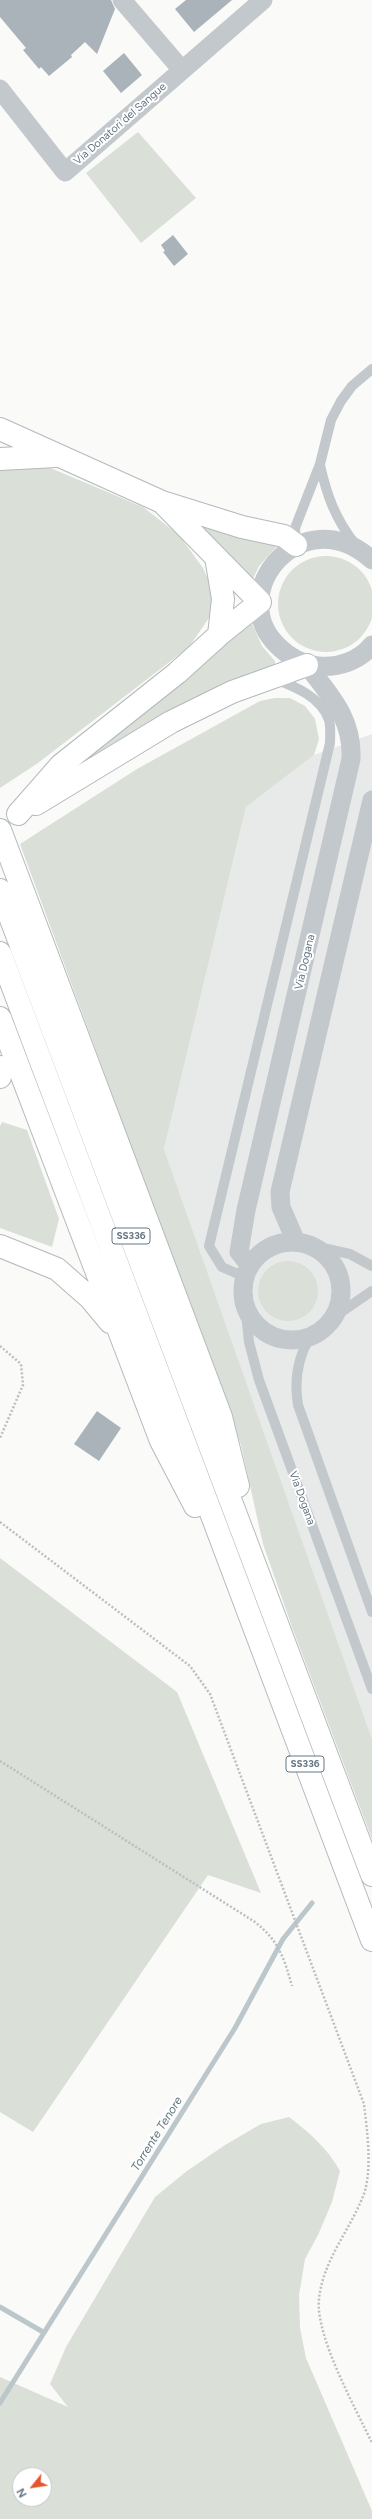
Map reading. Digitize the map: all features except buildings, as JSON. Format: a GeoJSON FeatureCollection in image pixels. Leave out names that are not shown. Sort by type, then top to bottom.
{"type":"FeatureCollection","features":[{"type":"Feature","properties":{"kind":"highway"},"geometry":{"type":"LineString","coordinates":[[0,429],[162,502],[242,527],[284,536],[296,545]]}},
{"type":"Feature","properties":{"kind":"highway"},"geometry":{"type":"LineString","coordinates":[[0,459],[59,456]]}},
{"type":"Feature","properties":{"kind":"highway"},"geometry":{"type":"LineString","coordinates":[[18,814],[61,765],[177,673],[218,635],[260,602],[162,502]]}},
{"type":"Feature","properties":{"kind":"highway"},"geometry":{"type":"LineString","coordinates":[[216,557],[223,600],[218,635]]}},
{"type":"Feature","properties":{"kind":"highway"},"geometry":{"type":"LineString","coordinates":[[262,1582],[221,1417],[0,829],[18,814],[171,722],[232,692],[271,678],[309,667]]}},
{"type":"Feature","properties":{"kind":"highway","name":"SS336"},"geometry":{"type":"LineString","coordinates":[[0,890],[372,1875]]}},
{"type":"Feature","properties":{"kind":"highway","name":"SS336"},"geometry":{"type":"LineString","coordinates":[[0,953],[372,1940]]}},
{"type":"Feature","properties":{"kind":"highway"},"geometry":{"type":"LineString","coordinates":[[0,1018],[161,1441],[239,1588]]}},
{"type":"Feature","properties":{"kind":"highway"},"geometry":{"type":"LineString","coordinates":[[0,1067],[0,1077]]}},
{"type":"Feature","properties":{"kind":"highway"},"geometry":{"type":"LineString","coordinates":[[0,1246],[57,1269],[90,1298],[121,1334]]}},
{"type":"Feature","properties":{"kind":"street"},"geometry":{"type":"LineString","coordinates":[[122,0],[182,70]]}},
{"type":"Feature","properties":{"kind":"street","name":"Via Donatori del Sangue"},"geometry":{"type":"LineString","coordinates":[[0,89],[65,172],[263,0]]}},
{"type":"Feature","properties":{"kind":"street"},"geometry":{"type":"LineString","coordinates":[[365,554],[339,540],[317,539],[296,545],[282,555],[270,568],[263,584],[260,602],[263,622],[273,641],[288,656],[309,667],[328,667],[348,662],[367,651],[372,645]]}},
{"type":"Feature","properties":{"kind":"street","name":"Via Dogana"},"geometry":{"type":"LineString","coordinates":[[302,1243],[320,1250],[337,1269],[341,1280],[341,1298],[334,1317],[322,1330],[310,1337],[285,1340],[269,1334],[252,1320],[245,1304],[243,1285],[248,1271],[239,1252],[246,1210],[351,760],[352,744],[347,725],[332,698],[309,667]]}},
{"type":"Feature","properties":{"kind":"street"},"geometry":{"type":"LineString","coordinates":[[248,1271],[258,1255],[272,1246],[302,1243],[281,1207],[280,1192],[372,800]]}},
{"type":"Feature","properties":{"kind":"lane"},"geometry":{"type":"LineString","coordinates":[[296,545],[295,528],[320,464],[332,420],[341,401],[352,386],[372,368]]}},
{"type":"Feature","properties":{"kind":"lane"},"geometry":{"type":"LineString","coordinates":[[320,464],[326,495],[344,529],[365,554]]}},
{"type":"Feature","properties":{"kind":"lane"},"geometry":{"type":"LineString","coordinates":[[248,1271],[222,1268],[209,1246],[330,743],[329,721],[309,667]]}},
{"type":"Feature","properties":{"kind":"lane"},"geometry":{"type":"LineString","coordinates":[[271,678],[301,689],[318,702],[329,721]]}},
{"type":"Feature","properties":{"kind":"lane"},"geometry":{"type":"LineString","coordinates":[[302,1243],[350,1254],[372,1266]]}},
{"type":"Feature","properties":{"kind":"lane"},"geometry":{"type":"LineString","coordinates":[[334,1317],[372,1291]]}},
{"type":"Feature","properties":{"kind":"lane","name":"Via Dogana"},"geometry":{"type":"LineString","coordinates":[[245,1304],[249,1342],[259,1380],[372,1689]]}},
{"type":"Feature","properties":{"kind":"lane","name":"Via Dogana"},"geometry":{"type":"LineString","coordinates":[[310,1337],[303,1349],[297,1374],[298,1405],[372,1612]]}},
{"type":"Feature","properties":{"kind":"path"},"geometry":{"type":"LineString","coordinates":[[0,1346],[21,1364],[23,1386],[0,1438]]}},
{"type":"Feature","properties":{"kind":"path"},"geometry":{"type":"LineString","coordinates":[[0,1522],[190,1666],[210,1694],[364,2104],[370,2153],[366,2190],[328,2265],[319,2300],[328,2345],[372,2443]]}},
{"type":"Feature","properties":{"kind":"path"},"geometry":{"type":"LineString","coordinates":[[0,1761],[255,1922],[270,1933],[285,1961],[292,1986]]}},
{"type":"Feature","properties":{"kind":"shaded area"},"geometry":{"type":"Polygon","coordinates":[[[138,132],[196,198],[141,243],[86,173],[138,132]]]}},
{"type":"Feature","properties":{"kind":"shaded area"},"geometry":{"type":"Polygon","coordinates":[[[0,466],[48,467],[143,507],[179,535],[203,568],[214,592],[211,615],[189,647],[38,763],[0,788],[0,466]]]}},
{"type":"Feature","properties":{"kind":"shaded area"},"geometry":{"type":"Polygon","coordinates":[[[183,511],[280,543],[259,566],[250,585],[183,511]]]}},
{"type":"Feature","properties":{"kind":"shaded area"},"geometry":{"type":"Polygon","coordinates":[[[317,556],[335,556],[345,559],[353,564],[366,577],[371,585],[374,595],[374,613],[371,623],[360,638],[353,644],[345,649],[335,652],[317,652],[307,649],[299,644],[286,631],[281,623],[278,613],[278,595],[281,585],[286,577],[299,564],[307,559],[317,556]]]}},
{"type":"Feature","properties":{"kind":"shaded area"},"geometry":{"type":"Polygon","coordinates":[[[251,621],[262,646],[275,661],[275,668],[217,689],[163,715],[112,744],[60,778],[251,621]]]}},
{"type":"Feature","properties":{"kind":"shaded area"},"geometry":{"type":"Polygon","coordinates":[[[275,698],[290,698],[305,706],[315,719],[319,739],[314,755],[246,807],[164,1149],[372,1739],[372,1839],[292,1627],[263,1544],[241,1445],[20,844],[137,769],[260,701],[275,698]]]}},
{"type":"Feature","properties":{"kind":"shaded area"},"geometry":{"type":"Polygon","coordinates":[[[372,734],[372,1739],[164,1149],[246,807],[314,755],[372,734]]]}},
{"type":"Feature","properties":{"kind":"shaded area"},"geometry":{"type":"Polygon","coordinates":[[[2,1122],[27,1130],[59,1219],[52,1247],[0,1228],[0,1126],[2,1122]]]}},
{"type":"Feature","properties":{"kind":"shaded area"},"geometry":{"type":"Polygon","coordinates":[[[288,1261],[304,1266],[309,1270],[313,1275],[318,1291],[313,1307],[309,1312],[304,1316],[288,1321],[272,1316],[267,1312],[263,1307],[258,1291],[263,1275],[267,1270],[272,1266],[288,1261]]]}},
{"type":"Feature","properties":{"kind":"shaded area"},"geometry":{"type":"Polygon","coordinates":[[[0,1558],[177,1692],[261,1893],[208,1875],[33,2132],[0,2112],[0,1558]]]}},
{"type":"Feature","properties":{"kind":"shaded area"},"geometry":{"type":"Polygon","coordinates":[[[289,2117],[318,2141],[330,2155],[340,2171],[332,2202],[318,2235],[305,2259],[299,2295],[300,2328],[306,2358],[372,2511],[372,2519],[0,2519],[0,2377],[68,2407],[50,2384],[66,2347],[155,2197],[187,2171],[225,2145],[261,2124],[289,2117]]]}},
{"type":"Feature","properties":{"kind":"waterway","name":"Torrente Tenore"},"geometry":{"type":"LineString","coordinates":[[0,2403],[235,2028],[283,1939],[312,1903]]}},
{"type":"Feature","properties":{"kind":"waterway","name":"Torrente Tenore"},"geometry":{"type":"LineString","coordinates":[[0,2307],[43,2332]]}}]}
